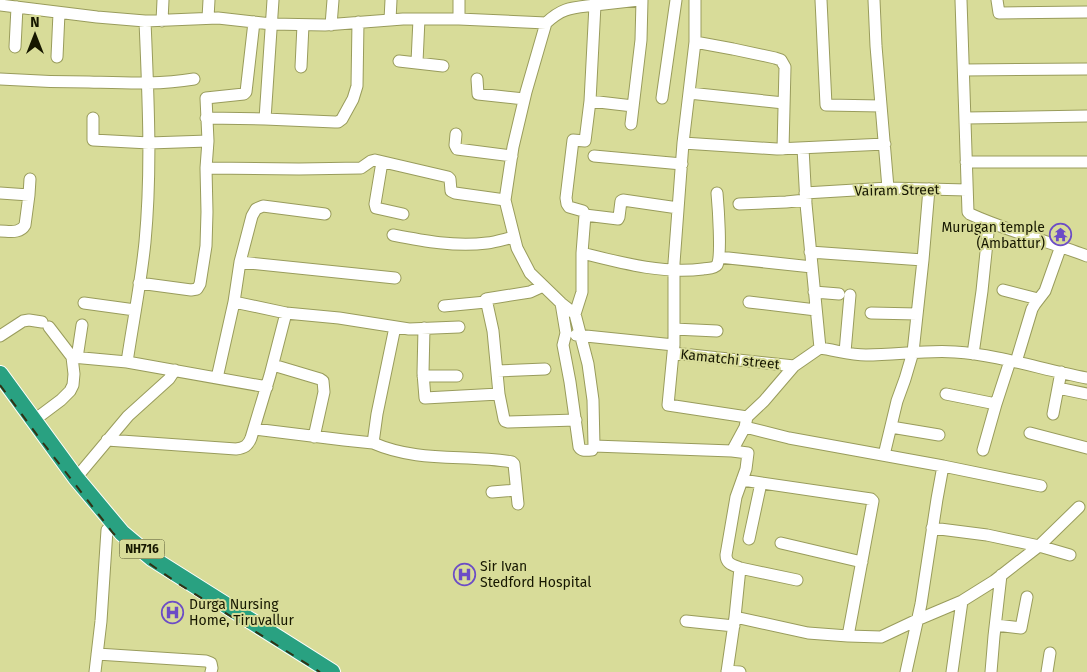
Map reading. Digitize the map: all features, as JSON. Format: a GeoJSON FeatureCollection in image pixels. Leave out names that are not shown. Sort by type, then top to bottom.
{"type":"FeatureCollection","features":[{"type":"Feature","properties":{"kind":"highway","name":"NH716"},"geometry":{"type":"LineString","coordinates":[[0,374],[128,551],[191,594],[316,672]]}},
{"type":"Feature","properties":{"kind":"highway","name":"NH716"},"geometry":{"type":"LineString","coordinates":[[0,389],[54,462],[110,527],[122,533],[153,559],[332,672]]}},
{"type":"Feature","properties":{"kind":"street"},"geometry":{"type":"LineString","coordinates":[[162,21],[163,0]]}},
{"type":"Feature","properties":{"kind":"street"},"geometry":{"type":"LineString","coordinates":[[208,18],[209,0]]}},
{"type":"Feature","properties":{"kind":"street"},"geometry":{"type":"LineString","coordinates":[[265,118],[272,0]]}},
{"type":"Feature","properties":{"kind":"street"},"geometry":{"type":"LineString","coordinates":[[331,25],[333,0]]}},
{"type":"Feature","properties":{"kind":"street"},"geometry":{"type":"LineString","coordinates":[[390,20],[391,0]]}},
{"type":"Feature","properties":{"kind":"street"},"geometry":{"type":"LineString","coordinates":[[459,0],[459,19]]}},
{"type":"Feature","properties":{"kind":"street"},"geometry":{"type":"LineString","coordinates":[[575,314],[530,273],[517,248],[505,200],[524,99],[546,23],[559,12],[568,8],[641,0],[641,40],[631,124]]}},
{"type":"Feature","properties":{"kind":"street"},"geometry":{"type":"LineString","coordinates":[[662,98],[676,0]]}},
{"type":"Feature","properties":{"kind":"street"},"geometry":{"type":"LineString","coordinates":[[695,0],[695,42],[678,208],[674,270],[673,349],[668,405],[746,422],[789,438],[1041,486]]}},
{"type":"Feature","properties":{"kind":"street"},"geometry":{"type":"LineString","coordinates":[[821,0],[826,105],[881,106]]}},
{"type":"Feature","properties":{"kind":"street"},"geometry":{"type":"LineString","coordinates":[[874,0],[888,188]]}},
{"type":"Feature","properties":{"kind":"street"},"geometry":{"type":"LineString","coordinates":[[960,0],[968,212],[989,223],[1087,256]]}},
{"type":"Feature","properties":{"kind":"street"},"geometry":{"type":"LineString","coordinates":[[997,0],[999,13],[1087,12]]}},
{"type":"Feature","properties":{"kind":"street"},"geometry":{"type":"LineString","coordinates":[[0,5],[144,22],[208,18],[303,25],[418,19],[546,23]]}},
{"type":"Feature","properties":{"kind":"street"},"geometry":{"type":"LineString","coordinates":[[561,302],[566,334],[563,345],[579,447],[583,451],[592,450],[594,446],[593,400],[588,364],[575,314],[582,292],[582,253],[585,215],[583,211],[568,207],[566,198],[573,140],[585,141],[590,102],[595,5]]}},
{"type":"Feature","properties":{"kind":"street"},"geometry":{"type":"LineString","coordinates":[[15,47],[17,8]]}},
{"type":"Feature","properties":{"kind":"street"},"geometry":{"type":"LineString","coordinates":[[57,57],[59,12]]}},
{"type":"Feature","properties":{"kind":"street"},"geometry":{"type":"LineString","coordinates":[[417,62],[418,19]]}},
{"type":"Feature","properties":{"kind":"street"},"geometry":{"type":"LineString","coordinates":[[127,362],[145,241],[149,143],[144,22]]}},
{"type":"Feature","properties":{"kind":"street"},"geometry":{"type":"LineString","coordinates":[[139,283],[191,290],[197,289],[200,284],[206,246],[208,141],[206,98],[244,94],[246,92],[254,22]]}},
{"type":"Feature","properties":{"kind":"street"},"geometry":{"type":"LineString","coordinates":[[206,118],[265,118],[338,122],[342,119],[353,99],[357,86],[358,22]]}},
{"type":"Feature","properties":{"kind":"street"},"geometry":{"type":"LineString","coordinates":[[300,67],[303,25]]}},
{"type":"Feature","properties":{"kind":"street"},"geometry":{"type":"LineString","coordinates":[[695,42],[755,53],[781,60],[786,67],[783,149]]}},
{"type":"Feature","properties":{"kind":"street"},"geometry":{"type":"LineString","coordinates":[[399,61],[443,66]]}},
{"type":"Feature","properties":{"kind":"street"},"geometry":{"type":"LineString","coordinates":[[964,70],[1087,69]]}},
{"type":"Feature","properties":{"kind":"street"},"geometry":{"type":"LineString","coordinates":[[0,79],[147,84],[194,80]]}},
{"type":"Feature","properties":{"kind":"street"},"geometry":{"type":"LineString","coordinates":[[477,79],[478,94],[524,99]]}},
{"type":"Feature","properties":{"kind":"street"},"geometry":{"type":"LineString","coordinates":[[689,93],[784,103]]}},
{"type":"Feature","properties":{"kind":"street"},"geometry":{"type":"LineString","coordinates":[[590,102],[633,106]]}},
{"type":"Feature","properties":{"kind":"street"},"geometry":{"type":"LineString","coordinates":[[965,118],[1087,116]]}},
{"type":"Feature","properties":{"kind":"street"},"geometry":{"type":"LineString","coordinates":[[93,118],[93,140],[149,143],[208,141]]}},
{"type":"Feature","properties":{"kind":"street"},"geometry":{"type":"LineString","coordinates":[[456,134],[455,145],[457,149],[512,156]]}},
{"type":"Feature","properties":{"kind":"street"},"geometry":{"type":"LineString","coordinates":[[684,143],[783,149],[884,144]]}},
{"type":"Feature","properties":{"kind":"street"},"geometry":{"type":"LineString","coordinates":[[803,148],[805,197],[820,348]]}},
{"type":"Feature","properties":{"kind":"street"},"geometry":{"type":"LineString","coordinates":[[594,156],[682,164]]}},
{"type":"Feature","properties":{"kind":"street"},"geometry":{"type":"LineString","coordinates":[[206,168],[361,168],[375,160],[448,177],[452,191],[455,193],[505,200]]}},
{"type":"Feature","properties":{"kind":"street"},"geometry":{"type":"LineString","coordinates":[[382,162],[375,204],[376,208],[403,214]]}},
{"type":"Feature","properties":{"kind":"street"},"geometry":{"type":"LineString","coordinates":[[966,162],[1087,162]]}},
{"type":"Feature","properties":{"kind":"street"},"geometry":{"type":"LineString","coordinates":[[0,235],[23,229],[30,179]]}},
{"type":"Feature","properties":{"kind":"street","name":"Vairam Street"},"geometry":{"type":"LineString","coordinates":[[739,204],[786,202],[805,197],[888,188],[967,190]]}},
{"type":"Feature","properties":{"kind":"street"},"geometry":{"type":"LineString","coordinates":[[884,455],[897,401],[913,352],[929,189]]}},
{"type":"Feature","properties":{"kind":"street"},"geometry":{"type":"LineString","coordinates":[[0,193],[28,195]]}},
{"type":"Feature","properties":{"kind":"street"},"geometry":{"type":"LineString","coordinates":[[582,253],[637,266],[674,270],[714,267],[718,264],[719,257],[717,193]]}},
{"type":"Feature","properties":{"kind":"street"},"geometry":{"type":"LineString","coordinates":[[585,215],[618,218],[620,217],[622,200],[678,208]]}},
{"type":"Feature","properties":{"kind":"street"},"geometry":{"type":"LineString","coordinates":[[217,378],[234,302],[240,262],[252,216],[256,209],[263,206],[325,214]]}},
{"type":"Feature","properties":{"kind":"street"},"geometry":{"type":"LineString","coordinates":[[973,354],[989,223]]}},
{"type":"Feature","properties":{"kind":"street"},"geometry":{"type":"LineString","coordinates":[[393,235],[459,244],[487,243],[514,238]]}},
{"type":"Feature","properties":{"kind":"street"},"geometry":{"type":"LineString","coordinates":[[983,450],[996,404],[1032,309],[1045,291],[1060,246]]}},
{"type":"Feature","properties":{"kind":"street"},"geometry":{"type":"LineString","coordinates":[[810,252],[923,260]]}},
{"type":"Feature","properties":{"kind":"street"},"geometry":{"type":"LineString","coordinates":[[719,257],[812,267]]}},
{"type":"Feature","properties":{"kind":"street"},"geometry":{"type":"LineString","coordinates":[[240,262],[396,278]]}},
{"type":"Feature","properties":{"kind":"street"},"geometry":{"type":"LineString","coordinates":[[444,306],[486,302],[488,299],[530,292],[543,286]]}},
{"type":"Feature","properties":{"kind":"street"},"geometry":{"type":"LineString","coordinates":[[1003,290],[1038,300]]}},
{"type":"Feature","properties":{"kind":"street"},"geometry":{"type":"LineString","coordinates":[[814,292],[845,294],[845,352]]}},
{"type":"Feature","properties":{"kind":"street"},"geometry":{"type":"LineString","coordinates":[[234,302],[286,313],[339,318],[409,329],[459,327]]}},
{"type":"Feature","properties":{"kind":"street"},"geometry":{"type":"LineString","coordinates":[[486,302],[493,331],[499,394],[505,421],[576,420]]}},
{"type":"Feature","properties":{"kind":"street"},"geometry":{"type":"LineString","coordinates":[[749,302],[816,310]]}},
{"type":"Feature","properties":{"kind":"street"},"geometry":{"type":"LineString","coordinates":[[84,303],[135,310]]}},
{"type":"Feature","properties":{"kind":"street"},"geometry":{"type":"LineString","coordinates":[[107,440],[244,448],[249,444],[254,430],[286,313]]}},
{"type":"Feature","properties":{"kind":"street"},"geometry":{"type":"LineString","coordinates":[[871,313],[917,314]]}},
{"type":"Feature","properties":{"kind":"street"},"geometry":{"type":"LineString","coordinates":[[0,336],[23,321],[29,320],[45,325],[75,357],[127,362],[267,387]]}},
{"type":"Feature","properties":{"kind":"street"},"geometry":{"type":"LineString","coordinates":[[33,421],[61,400],[73,385],[75,357],[82,325]]}},
{"type":"Feature","properties":{"kind":"street"},"geometry":{"type":"LineString","coordinates":[[373,443],[395,327]]}},
{"type":"Feature","properties":{"kind":"street"},"geometry":{"type":"LineString","coordinates":[[424,328],[423,376],[425,398],[499,394]]}},
{"type":"Feature","properties":{"kind":"street"},"geometry":{"type":"LineString","coordinates":[[674,329],[717,331]]}},
{"type":"Feature","properties":{"kind":"street","name":"Kamatchi street"},"geometry":{"type":"LineString","coordinates":[[566,334],[794,366]]}},
{"type":"Feature","properties":{"kind":"street"},"geometry":{"type":"LineString","coordinates":[[794,366],[820,348],[864,355],[953,352],[973,354],[1087,378]]}},
{"type":"Feature","properties":{"kind":"street"},"geometry":{"type":"LineString","coordinates":[[273,365],[323,381],[324,392],[314,437]]}},
{"type":"Feature","properties":{"kind":"street","name":"Kamatchi street"},"geometry":{"type":"LineString","coordinates":[[732,451],[746,422],[794,366]]}},
{"type":"Feature","properties":{"kind":"street"},"geometry":{"type":"LineString","coordinates":[[497,371],[545,369]]}},
{"type":"Feature","properties":{"kind":"street"},"geometry":{"type":"LineString","coordinates":[[76,478],[128,416],[169,379],[175,370]]}},
{"type":"Feature","properties":{"kind":"street"},"geometry":{"type":"LineString","coordinates":[[1053,414],[1061,372]]}},
{"type":"Feature","properties":{"kind":"street"},"geometry":{"type":"LineString","coordinates":[[423,376],[457,376]]}},
{"type":"Feature","properties":{"kind":"street"},"geometry":{"type":"LineString","coordinates":[[1058,388],[1087,394]]}},
{"type":"Feature","properties":{"kind":"street"},"geometry":{"type":"LineString","coordinates":[[946,394],[996,404]]}},
{"type":"Feature","properties":{"kind":"street"},"geometry":{"type":"LineString","coordinates":[[891,427],[939,435]]}},
{"type":"Feature","properties":{"kind":"street"},"geometry":{"type":"LineString","coordinates":[[254,430],[373,443],[398,452],[428,457],[511,462],[514,464],[518,504]]}},
{"type":"Feature","properties":{"kind":"street"},"geometry":{"type":"LineString","coordinates":[[1030,433],[1087,448]]}},
{"type":"Feature","properties":{"kind":"street"},"geometry":{"type":"LineString","coordinates":[[594,446],[748,453],[746,470],[736,497],[726,559],[740,568],[797,580]]}},
{"type":"Feature","properties":{"kind":"street"},"geometry":{"type":"LineString","coordinates":[[906,672],[921,604],[943,466]]}},
{"type":"Feature","properties":{"kind":"street"},"geometry":{"type":"LineString","coordinates":[[742,480],[873,500],[848,636]]}},
{"type":"Feature","properties":{"kind":"street"},"geometry":{"type":"LineString","coordinates":[[749,539],[761,483]]}},
{"type":"Feature","properties":{"kind":"street"},"geometry":{"type":"LineString","coordinates":[[492,492],[516,490]]}},
{"type":"Feature","properties":{"kind":"street"},"geometry":{"type":"LineString","coordinates":[[686,621],[735,622],[808,633],[881,637],[962,601],[1002,575],[1039,546],[1079,507]]}},
{"type":"Feature","properties":{"kind":"street"},"geometry":{"type":"LineString","coordinates":[[95,672],[110,527]]}},
{"type":"Feature","properties":{"kind":"street"},"geometry":{"type":"LineString","coordinates":[[932,528],[986,535],[1039,546],[1070,555]]}},
{"type":"Feature","properties":{"kind":"street"},"geometry":{"type":"LineString","coordinates":[[781,543],[862,562]]}},
{"type":"Feature","properties":{"kind":"street"},"geometry":{"type":"LineString","coordinates":[[740,568],[735,622],[727,671],[740,672]]}},
{"type":"Feature","properties":{"kind":"street"},"geometry":{"type":"LineString","coordinates":[[991,672],[1002,575]]}},
{"type":"Feature","properties":{"kind":"street"},"geometry":{"type":"LineString","coordinates":[[996,625],[1021,628],[1027,597]]}},
{"type":"Feature","properties":{"kind":"street"},"geometry":{"type":"LineString","coordinates":[[952,672],[962,601]]}},
{"type":"Feature","properties":{"kind":"street"},"geometry":{"type":"LineString","coordinates":[[1047,672],[1050,653]]}},
{"type":"Feature","properties":{"kind":"street"},"geometry":{"type":"LineString","coordinates":[[97,654],[206,661],[211,663],[211,672]]}},
{"type":"Feature","properties":{"kind":"railway"},"geometry":{"type":"LineString","coordinates":[[0,385],[113,533],[131,551],[179,584],[320,672]]}},
{"type":"Feature","properties":{"kind":"place","name":"Murugan temple (Ambattur)"},"geometry":{"type":"Point","coordinates":[1061,235]}},
{"type":"Feature","properties":{"kind":"place","name":"Sir Ivan Stedford Hospital"},"geometry":{"type":"Point","coordinates":[464,574]}},
{"type":"Feature","properties":{"kind":"place","name":"Durga Nursing Home, Tiruvallur"},"geometry":{"type":"Point","coordinates":[173,612]}}]}
